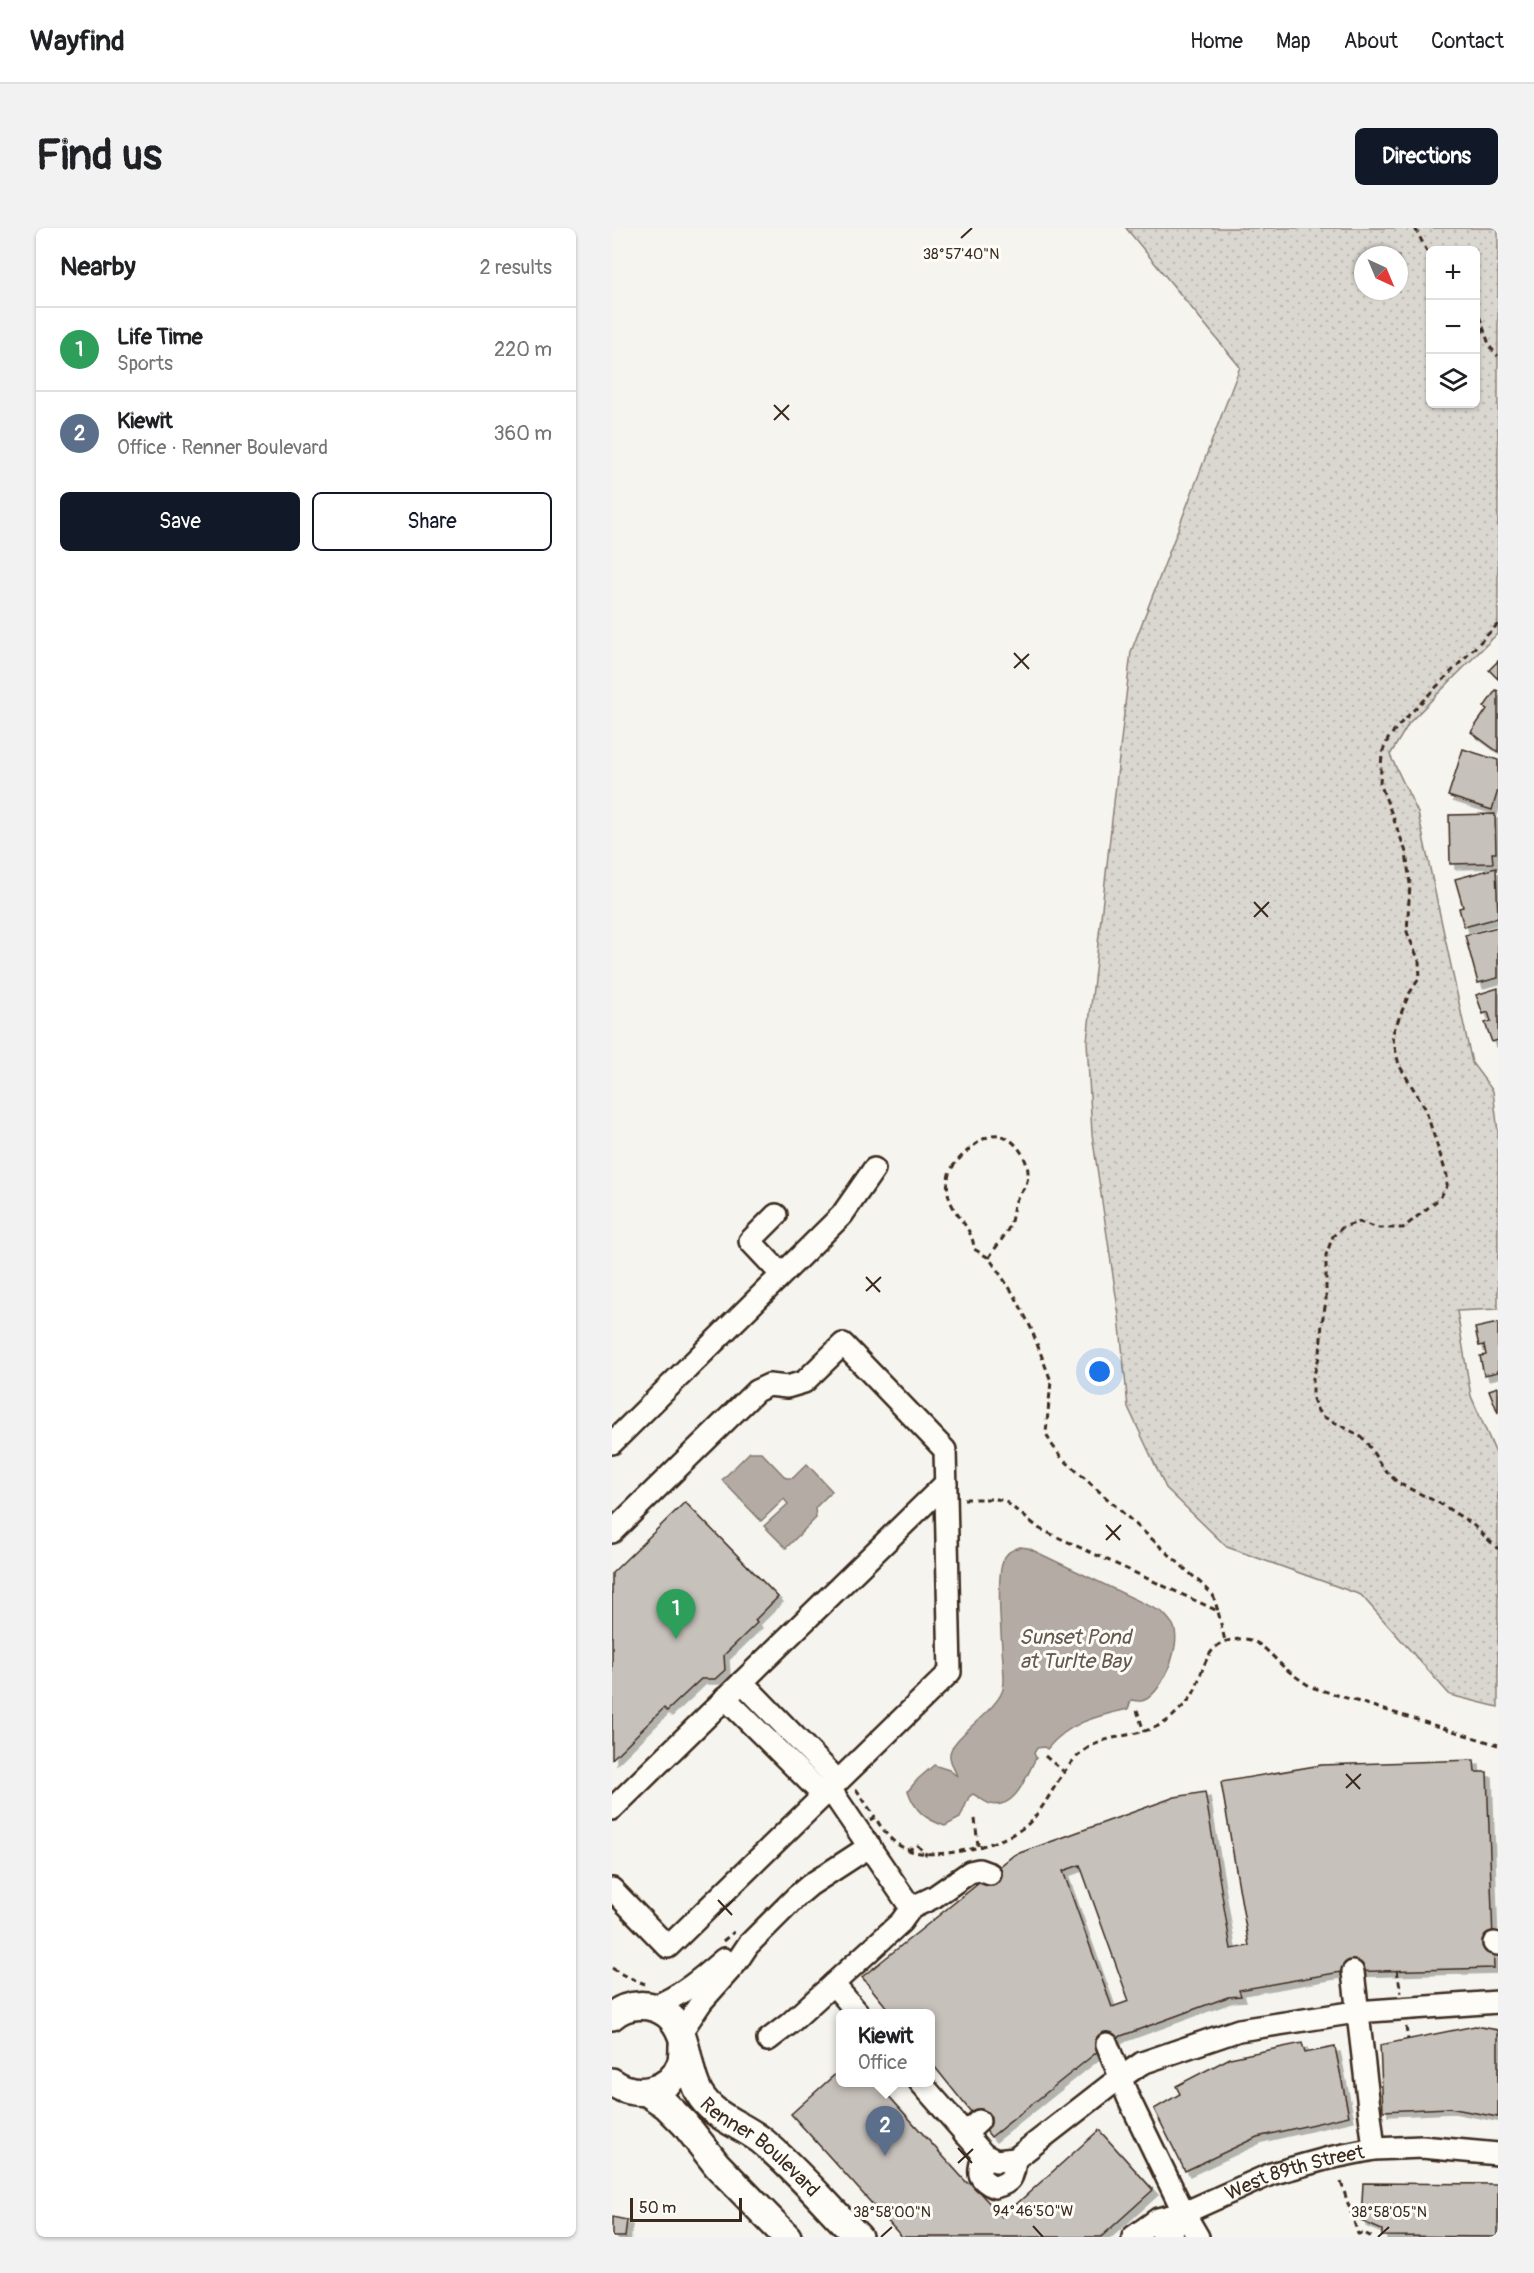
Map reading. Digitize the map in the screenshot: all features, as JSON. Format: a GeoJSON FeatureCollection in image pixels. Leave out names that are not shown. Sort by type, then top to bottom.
{"type":"FeatureCollection","features":[{"type":"Feature","properties":{"kind":"main road"},"geometry":{"type":"LineString","coordinates":[[612,1992],[626,2000],[650,1999],[667,2014],[682,2038],[682,2063],[675,2076],[667,2083],[625,2092]]}},
{"type":"Feature","properties":{"kind":"main road"},"geometry":{"type":"LineString","coordinates":[[612,2016],[650,1999]]}},
{"type":"Feature","properties":{"kind":"main road","name":"Renner Boulevard"},"geometry":{"type":"LineString","coordinates":[[682,2038],[692,2076],[705,2102],[723,2118],[745,2129],[776,2153],[858,2237]]}},
{"type":"Feature","properties":{"kind":"main road","name":"Renner Boulevard"},"geometry":{"type":"LineString","coordinates":[[625,2092],[666,2105],[686,2124],[717,2165],[787,2237]]}},
{"type":"Feature","properties":{"kind":"street"},"geometry":{"type":"LineString","coordinates":[[612,1443],[842,1215],[874,1169]]}},
{"type":"Feature","properties":{"kind":"street"},"geometry":{"type":"LineString","coordinates":[[776,1215],[750,1240],[781,1274]]}},
{"type":"Feature","properties":{"kind":"street"},"geometry":{"type":"LineString","coordinates":[[612,1532],[756,1391],[769,1385],[788,1387],[804,1382],[843,1344],[945,1450],[950,1672],[836,1788],[669,1947],[612,1889]]}},
{"type":"Feature","properties":{"kind":"street"},"geometry":{"type":"LineString","coordinates":[[612,1809],[725,1698],[946,1491]]}},
{"type":"Feature","properties":{"kind":"street"},"geometry":{"type":"LineString","coordinates":[[742,1682],[836,1788],[911,1908]]}},
{"type":"Feature","properties":{"kind":"street"},"geometry":{"type":"LineString","coordinates":[[725,1698],[836,1788]]}},
{"type":"Feature","properties":{"kind":"street"},"geometry":{"type":"LineString","coordinates":[[650,1999],[674,1999],[690,1988],[728,1956],[741,1938],[810,1885],[870,1845]]}},
{"type":"Feature","properties":{"kind":"street"},"geometry":{"type":"LineString","coordinates":[[768,2040],[789,2024],[901,1922],[911,1908],[934,1897],[970,1872],[979,1870],[990,1874]]}},
{"type":"Feature","properties":{"kind":"street"},"geometry":{"type":"LineString","coordinates":[[682,2038],[702,2001],[736,1963],[741,1938]]}},
{"type":"Feature","properties":{"kind":"street","name":"West 89th Street"},"geometry":{"type":"LineString","coordinates":[[1133,2237],[1158,2219],[1184,2213],[1271,2174],[1311,2162],[1374,2149],[1353,1972]]}},
{"type":"Feature","properties":{"kind":"street"},"geometry":{"type":"LineString","coordinates":[[833,1984],[855,2009]]}},
{"type":"Feature","properties":{"kind":"street"},"geometry":{"type":"LineString","coordinates":[[926,2087],[972,2128],[984,2155],[996,2161],[1015,2159],[1142,2063],[1239,2030],[1356,2012],[1498,2002]]}},
{"type":"Feature","properties":{"kind":"street"},"geometry":{"type":"LineString","coordinates":[[1107,2044],[1128,2097],[1198,2237]]}},
{"type":"Feature","properties":{"kind":"street"},"geometry":{"type":"LineString","coordinates":[[1374,2149],[1422,2147],[1498,2154]]}},
{"type":"Feature","properties":{"kind":"street","name":"West 89th Street"},"geometry":{"type":"LineString","coordinates":[[1163,2237],[1171,2231],[1184,2213]]}},
{"type":"Feature","properties":{"kind":"path"},"geometry":{"type":"LineString","coordinates":[[1415,228],[1426,248]]}},
{"type":"Feature","properties":{"kind":"path"},"geometry":{"type":"LineString","coordinates":[[1480,318],[1490,347],[1498,356]]}},
{"type":"Feature","properties":{"kind":"path"},"geometry":{"type":"LineString","coordinates":[[1498,624],[1398,726],[1388,739],[1382,753],[1380,783],[1406,852],[1410,884],[1407,932],[1419,961],[1420,977],[1409,994],[1392,1035],[1399,1065],[1428,1117],[1447,1176],[1447,1186],[1440,1198],[1403,1228],[1379,1228],[1359,1222],[1343,1227],[1333,1236],[1326,1255],[1326,1302],[1320,1354],[1313,1378],[1312,1392],[1318,1411],[1324,1417],[1358,1434],[1365,1440],[1383,1468],[1398,1483],[1440,1503],[1471,1523],[1498,1549]]}},
{"type":"Feature","properties":{"kind":"path"},"geometry":{"type":"LineString","coordinates":[[989,1258],[1008,1231],[1015,1204],[1027,1181],[1028,1168],[1021,1152],[1011,1142],[1001,1136],[992,1135],[979,1143],[953,1166],[949,1174],[952,1207],[973,1237],[974,1249],[989,1258],[1025,1315],[1051,1381],[1046,1433],[1054,1450],[1212,1595],[1225,1641]]}},
{"type":"Feature","properties":{"kind":"path"},"geometry":{"type":"LineString","coordinates":[[946,1491],[1006,1502],[1040,1529],[1218,1611]]}},
{"type":"Feature","properties":{"kind":"path"},"geometry":{"type":"LineString","coordinates":[[836,1788],[875,1817],[890,1839],[907,1850],[927,1855],[978,1846],[1012,1836],[1029,1823],[1045,1805],[1072,1759],[1106,1740],[1144,1731],[1170,1718],[1191,1697],[1210,1652],[1225,1641],[1245,1639],[1264,1647],[1285,1669],[1311,1687],[1498,1745]]}},
{"type":"Feature","properties":{"kind":"path"},"geometry":{"type":"LineString","coordinates":[[1137,1710],[1144,1731]]}},
{"type":"Feature","properties":{"kind":"path"},"geometry":{"type":"LineString","coordinates":[[1045,1756],[1063,1771]]}},
{"type":"Feature","properties":{"kind":"path"},"geometry":{"type":"LineString","coordinates":[[866,1822],[875,1817]]}},
{"type":"Feature","properties":{"kind":"path"},"geometry":{"type":"LineString","coordinates":[[975,1819],[978,1846]]}},
{"type":"Feature","properties":{"kind":"path"},"geometry":{"type":"LineString","coordinates":[[907,1850],[918,1846],[927,1855]]}},
{"type":"Feature","properties":{"kind":"path"},"geometry":{"type":"LineString","coordinates":[[716,1947],[741,1938]]}},
{"type":"Feature","properties":{"kind":"path"},"geometry":{"type":"LineString","coordinates":[[612,1968],[638,1982],[650,1999]]}},
{"type":"Feature","properties":{"kind":"path"},"geometry":{"type":"LineString","coordinates":[[1341,2182],[1358,2234],[1364,2233],[1372,2237]]}},
{"type":"Feature","properties":{"kind":"shaded area"},"geometry":{"type":"Polygon","coordinates":[[[1126,228],[1498,228],[1498,633],[1409,723],[1390,755],[1418,813],[1472,1063],[1493,1091],[1498,1132],[1498,1309],[1457,1311],[1471,1396],[1498,1458],[1498,1707],[1450,1695],[1361,1595],[1227,1547],[1166,1488],[1128,1407],[1119,1316],[1092,1134],[1087,1041],[1131,652],[1240,367],[1126,228]]]}},
{"type":"Feature","properties":{"kind":"water"},"geometry":{"type":"Polygon","coordinates":[[[750,1452],[761,1452],[786,1478],[793,1478],[807,1464],[832,1491],[815,1508],[816,1518],[786,1548],[764,1526],[788,1504],[784,1499],[761,1521],[722,1480],[750,1452]]]}},
{"type":"Feature","properties":{"kind":"water","name":"Sunset Pond at Turlte Bay"},"geometry":{"type":"Polygon","coordinates":[[[1020,1547],[1028,1548],[1162,1612],[1174,1627],[1176,1635],[1172,1658],[1156,1691],[1148,1698],[1141,1701],[1131,1700],[1128,1709],[1083,1722],[1064,1733],[1047,1749],[1037,1748],[1034,1753],[1036,1758],[1024,1782],[1013,1797],[1007,1802],[990,1804],[973,1794],[969,1797],[960,1818],[945,1826],[922,1813],[914,1804],[908,1791],[934,1765],[949,1770],[957,1776],[950,1760],[952,1748],[957,1740],[991,1708],[1002,1692],[1004,1678],[1000,1600],[1001,1570],[1006,1556],[1012,1550],[1020,1547]]]}},
{"type":"Feature","properties":{"kind":"building"},"geometry":{"type":"Polygon","coordinates":[[[1498,661],[1498,679],[1489,670],[1498,661]]]}},
{"type":"Feature","properties":{"kind":"building"},"geometry":{"type":"Polygon","coordinates":[[[1496,690],[1498,691],[1498,752],[1471,732],[1487,709],[1484,707],[1496,690]]]}},
{"type":"Feature","properties":{"kind":"building"},"geometry":{"type":"Polygon","coordinates":[[[1463,749],[1498,760],[1498,790],[1492,810],[1448,796],[1463,749]]]}},
{"type":"Feature","properties":{"kind":"building"},"geometry":{"type":"Polygon","coordinates":[[[1495,814],[1496,853],[1492,853],[1493,863],[1450,864],[1449,815],[1495,814]]]}},
{"type":"Feature","properties":{"kind":"building"},"geometry":{"type":"Polygon","coordinates":[[[1496,868],[1498,918],[1464,927],[1459,908],[1463,907],[1455,879],[1496,868]]]}},
{"type":"Feature","properties":{"kind":"building"},"geometry":{"type":"Polygon","coordinates":[[[1498,927],[1498,978],[1478,983],[1465,935],[1498,927]]]}},
{"type":"Feature","properties":{"kind":"building"},"geometry":{"type":"Polygon","coordinates":[[[1498,988],[1498,1040],[1492,1042],[1485,1023],[1491,1021],[1488,1012],[1483,1014],[1476,995],[1498,988]]]}},
{"type":"Feature","properties":{"kind":"building"},"geometry":{"type":"Polygon","coordinates":[[[1498,1323],[1498,1372],[1484,1375],[1480,1356],[1486,1355],[1484,1345],[1479,1346],[1475,1328],[1498,1323]]]}},
{"type":"Feature","properties":{"kind":"building"},"geometry":{"type":"Polygon","coordinates":[[[1498,1387],[1498,1413],[1489,1390],[1498,1387]]]}},
{"type":"Feature","properties":{"kind":"building"},"geometry":{"type":"Polygon","coordinates":[[[685,1502],[778,1597],[755,1620],[757,1623],[724,1655],[725,1670],[715,1679],[701,1679],[667,1711],[664,1708],[612,1759],[612,1573],[685,1502]]]}},
{"type":"Feature","properties":{"kind":"building"},"geometry":{"type":"Polygon","coordinates":[[[1474,1760],[1475,1772],[1487,1772],[1494,1968],[1341,1972],[1239,1990],[1241,1996],[1228,1997],[1121,2036],[1107,2044],[991,2137],[935,2067],[935,2009],[888,2009],[862,1977],[1014,1855],[1175,1797],[1205,1792],[1231,1949],[1249,1946],[1221,1782],[1321,1765],[1474,1760]],[[1080,1865],[1063,1871],[1112,2007],[1129,2001],[1080,1865]]]}},
{"type":"Feature","properties":{"kind":"building"},"geometry":{"type":"Polygon","coordinates":[[[1475,2026],[1498,2030],[1498,2117],[1449,2108],[1383,2111],[1380,2045],[1475,2026]]]}},
{"type":"Feature","properties":{"kind":"building"},"geometry":{"type":"Polygon","coordinates":[[[1302,2043],[1305,2053],[1335,2047],[1349,2116],[1257,2137],[1185,2171],[1154,2109],[1180,2094],[1176,2086],[1230,2058],[1302,2043]]]}},
{"type":"Feature","properties":{"kind":"building"},"geometry":{"type":"Polygon","coordinates":[[[836,2074],[836,2087],[881,2087],[967,2183],[970,2182],[1002,2217],[1099,2130],[1153,2190],[1101,2237],[902,2237],[791,2114],[836,2074]]]}},
{"type":"Feature","properties":{"kind":"building"},"geometry":{"type":"Polygon","coordinates":[[[1363,2183],[1498,2184],[1498,2237],[1382,2236],[1382,2230],[1361,2221],[1363,2183]]]}},
{"type":"Feature","properties":{"kind":"building"},"geometry":{"type":"Polygon","coordinates":[[[612,2217],[627,2220],[625,2237],[612,2237],[612,2217]]]}},
{"type":"Feature","properties":{"kind":"place","name":"Life Time"},"geometry":{"type":"Point","coordinates":[676,1639]}},
{"type":"Feature","properties":{"kind":"place","name":"Kiewit"},"geometry":{"type":"Point","coordinates":[885,2156]}}]}
